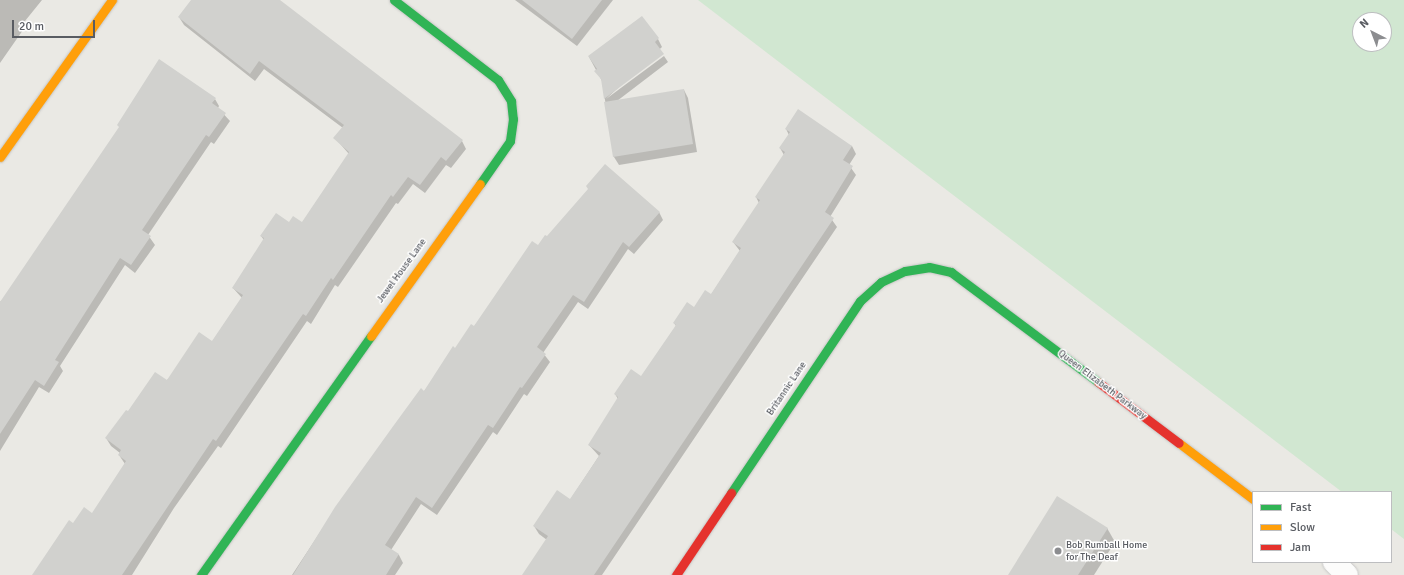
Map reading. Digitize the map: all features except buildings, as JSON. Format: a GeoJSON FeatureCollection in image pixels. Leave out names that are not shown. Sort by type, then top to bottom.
{"type":"FeatureCollection","features":[{"type":"Feature","properties":{"kind":"street"},"geometry":{"type":"LineString","coordinates":[[0,157],[64,64],[112,0]]}},
{"type":"Feature","properties":{"kind":"street","name":"Jewel House Lane"},"geometry":{"type":"LineString","coordinates":[[201,575],[510,141],[513,119],[511,101],[498,80],[394,0]]}},
{"type":"Feature","properties":{"kind":"street","name":"Britannic Lane"},"geometry":{"type":"LineString","coordinates":[[676,575],[860,301],[881,282],[905,271],[929,267],[952,272]]}},
{"type":"Feature","properties":{"kind":"street","name":"Queen Elizabeth Parkway"},"geometry":{"type":"LineString","coordinates":[[952,272],[1252,498]]}},
{"type":"Feature","properties":{"kind":"street"},"geometry":{"type":"LineString","coordinates":[[1335,563],[1347,575]]}},
{"type":"Feature","properties":{"kind":"green space"},"geometry":{"type":"Polygon","coordinates":[[[698,0],[1404,0],[1404,539],[1392,530],[1392,491],[1341,491],[698,0]]]}},
{"type":"Feature","properties":{"kind":"traffic: fast"},"geometry":{"type":"LineString","coordinates":[[394,0],[498,80],[511,101],[513,119],[510,141],[480,184]]}},
{"type":"Feature","properties":{"kind":"traffic: fast"},"geometry":{"type":"LineString","coordinates":[[731,493],[860,301],[881,282],[905,271],[929,267],[951,272],[1098,382]]}},
{"type":"Feature","properties":{"kind":"traffic: fast"},"geometry":{"type":"LineString","coordinates":[[201,575],[371,336]]}},
{"type":"Feature","properties":{"kind":"traffic: slow"},"geometry":{"type":"LineString","coordinates":[[0,157],[112,0]]}},
{"type":"Feature","properties":{"kind":"traffic: slow"},"geometry":{"type":"LineString","coordinates":[[371,336],[480,184]]}},
{"type":"Feature","properties":{"kind":"traffic: slow"},"geometry":{"type":"LineString","coordinates":[[1179,443],[1252,498]]}},
{"type":"Feature","properties":{"kind":"traffic: jam"},"geometry":{"type":"LineString","coordinates":[[1098,382],[1179,443]]}},
{"type":"Feature","properties":{"kind":"traffic: jam"},"geometry":{"type":"LineString","coordinates":[[676,575],[731,493]]}},
{"type":"Feature","properties":{"kind":"place","name":"Bob Rumball Home for The Deaf"},"geometry":{"type":"Point","coordinates":[1058,551]}}]}
